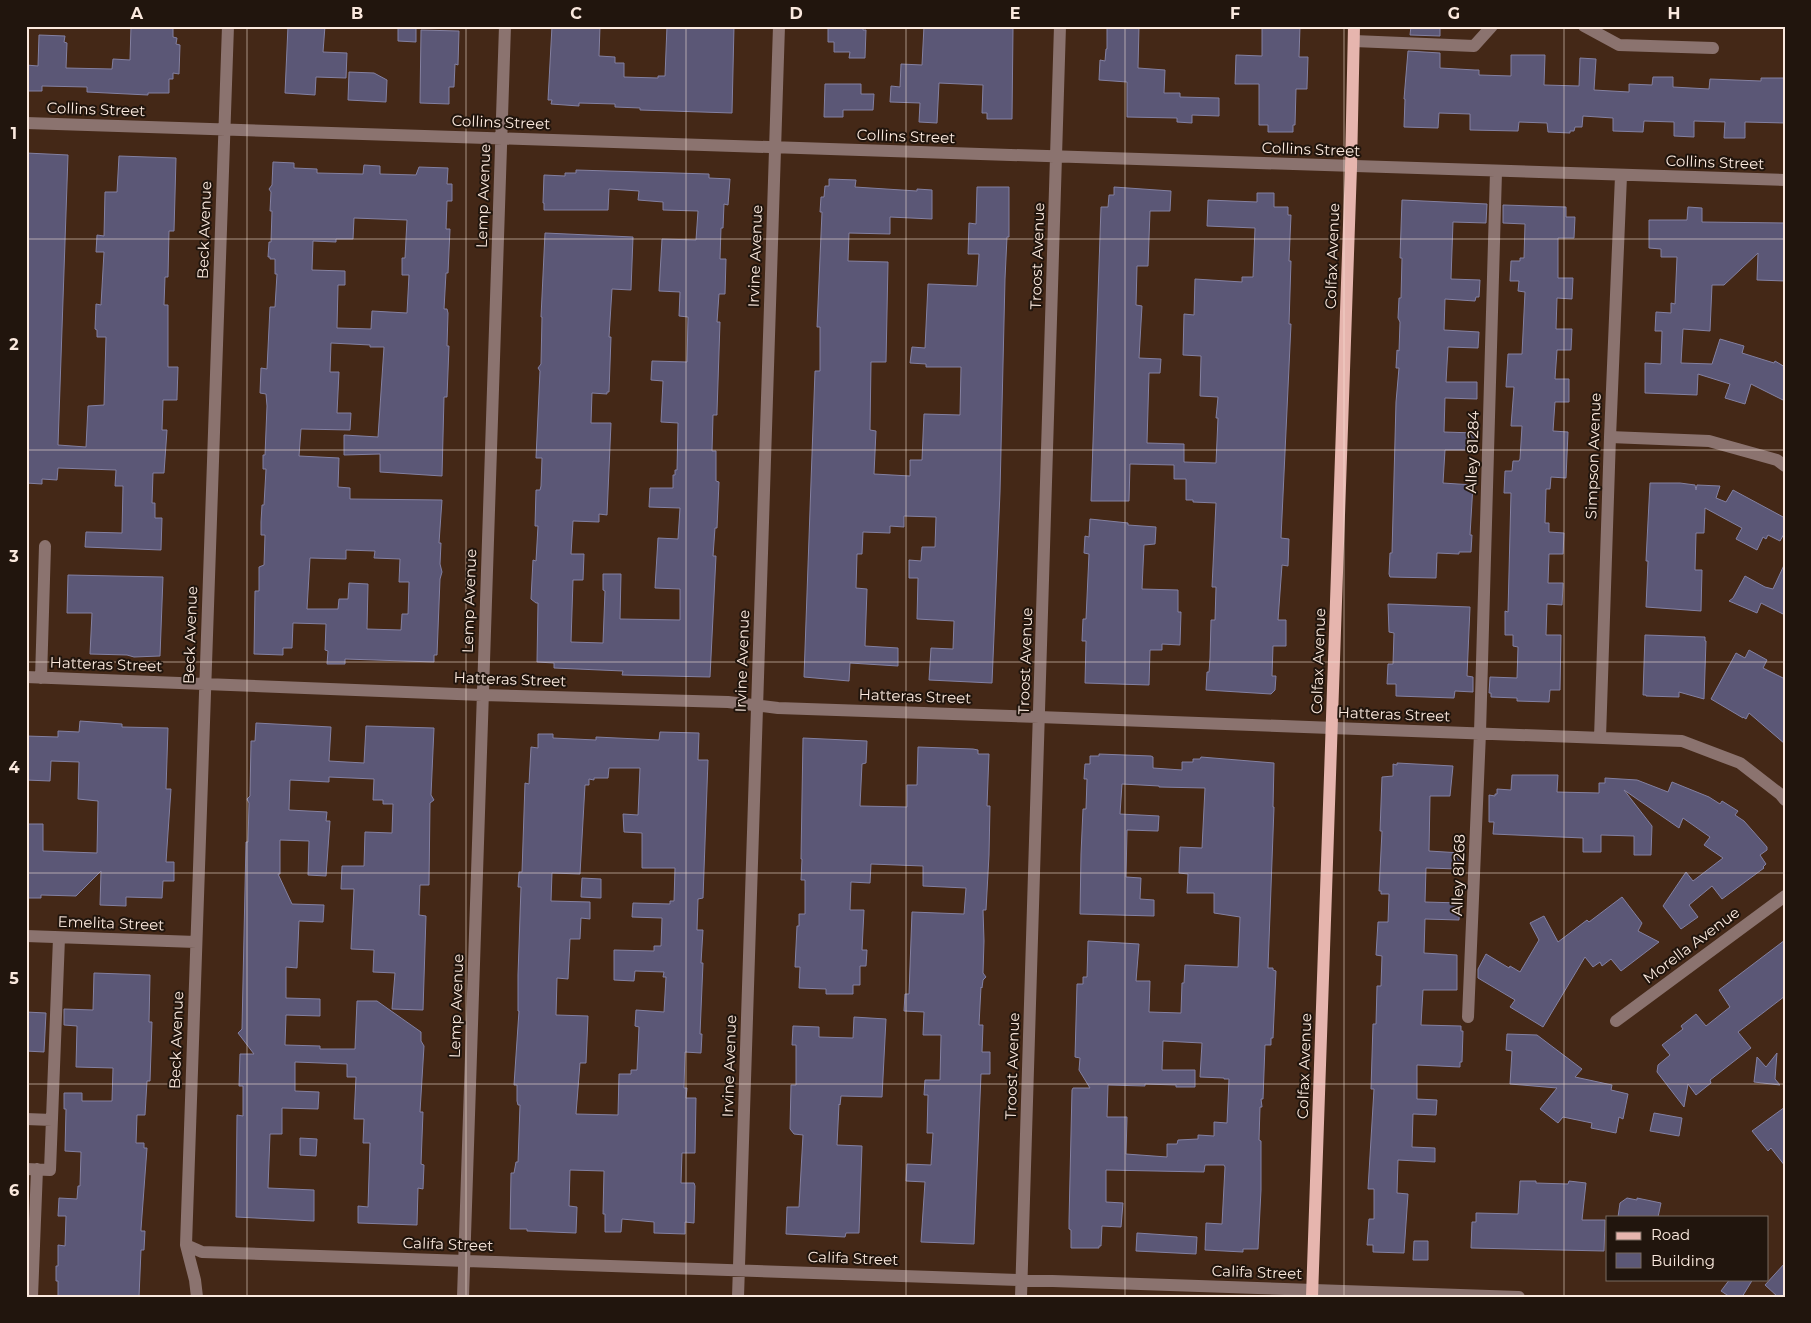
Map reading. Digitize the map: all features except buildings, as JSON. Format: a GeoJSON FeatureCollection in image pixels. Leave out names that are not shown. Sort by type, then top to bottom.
{"type":"FeatureCollection","features":[{"type":"Feature","properties":{"kind":"main road","name":"Colfax Avenue"},"geometry":{"type":"LineString","coordinates":[[1312,1293],[1352,167],[1354,26]]}},
{"type":"Feature","properties":{"kind":"street","name":"Beck Avenue"},"geometry":{"type":"LineString","coordinates":[[197,1297],[186,1245],[228,26]]}},
{"type":"Feature","properties":{"kind":"street","name":"Lemp Avenue"},"geometry":{"type":"LineString","coordinates":[[463,1297],[505,26]]}},
{"type":"Feature","properties":{"kind":"street","name":"Irvine Avenue"},"geometry":{"type":"LineString","coordinates":[[738,1297],[779,26]]}},
{"type":"Feature","properties":{"kind":"street","name":"Troost Avenue"},"geometry":{"type":"LineString","coordinates":[[1021,1297],[1060,26]]}},
{"type":"Feature","properties":{"kind":"street"},"geometry":{"type":"LineString","coordinates":[[1354,41],[1474,46],[1492,26]]}},
{"type":"Feature","properties":{"kind":"street"},"geometry":{"type":"LineString","coordinates":[[1584,26],[1619,45],[1714,48]]}},
{"type":"Feature","properties":{"kind":"street","name":"Collins Street"},"geometry":{"type":"LineString","coordinates":[[26,123],[1785,180]]}},
{"type":"Feature","properties":{"kind":"street","name":"Alley 81284"},"geometry":{"type":"LineString","coordinates":[[1480,734],[1496,172]]}},
{"type":"Feature","properties":{"kind":"street","name":"Simpson Avenue"},"geometry":{"type":"LineString","coordinates":[[1600,738],[1621,176]]}},
{"type":"Feature","properties":{"kind":"street"},"geometry":{"type":"LineString","coordinates":[[1610,437],[1709,441],[1777,460],[1785,466]]}},
{"type":"Feature","properties":{"kind":"street"},"geometry":{"type":"LineString","coordinates":[[41,678],[45,546]]}},
{"type":"Feature","properties":{"kind":"street","name":"Hatteras Street"},"geometry":{"type":"LineString","coordinates":[[26,677],[482,695],[728,702],[778,708],[1039,716],[1682,742],[1740,763],[1785,800]]}},
{"type":"Feature","properties":{"kind":"street","name":"Alley 81268"},"geometry":{"type":"LineString","coordinates":[[1468,1017],[1480,734]]}},
{"type":"Feature","properties":{"kind":"street","name":"Morella Avenue"},"geometry":{"type":"LineString","coordinates":[[1616,1021],[1785,896]]}},
{"type":"Feature","properties":{"kind":"street","name":"Emelita Street"},"geometry":{"type":"LineString","coordinates":[[26,936],[196,942]]}},
{"type":"Feature","properties":{"kind":"street"},"geometry":{"type":"LineString","coordinates":[[26,1296],[32,1297],[32,1169],[50,1170],[59,938]]}},
{"type":"Feature","properties":{"kind":"street"},"geometry":{"type":"LineString","coordinates":[[26,1119],[52,1120]]}},
{"type":"Feature","properties":{"kind":"street","name":"Califa Street"},"geometry":{"type":"LineString","coordinates":[[186,1245],[202,1252],[1022,1280],[1312,1293],[1519,1297]]}}]}
